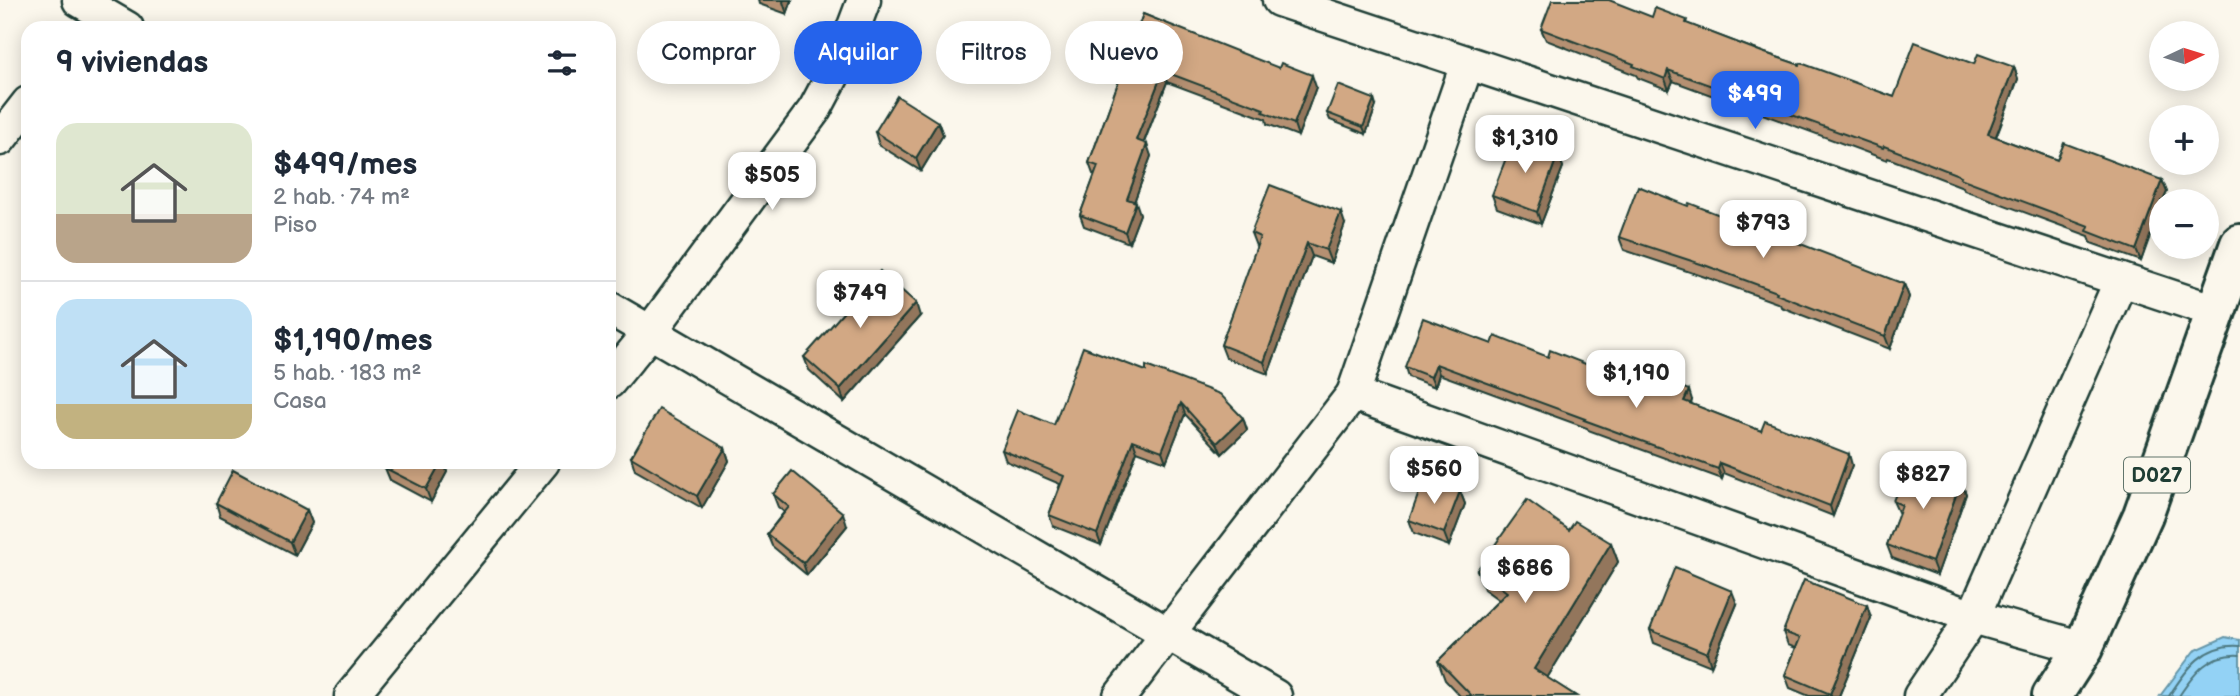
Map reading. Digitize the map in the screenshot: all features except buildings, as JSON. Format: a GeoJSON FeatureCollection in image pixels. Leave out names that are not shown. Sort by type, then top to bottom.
{"type":"FeatureCollection","features":[{"type":"Feature","properties":{"kind":"main road","name":"D027"},"geometry":{"type":"LineString","coordinates":[[2052,696],[2082,648],[2143,515],[2240,244]]}},
{"type":"Feature","properties":{"kind":"street"},"geometry":{"type":"LineString","coordinates":[[616,373],[650,332],[815,109],[842,58],[864,0]]}},
{"type":"Feature","properties":{"kind":"street"},"geometry":{"type":"LineString","coordinates":[[1279,0],[2215,311]]}},
{"type":"Feature","properties":{"kind":"street"},"geometry":{"type":"LineString","coordinates":[[92,10],[113,21]]}},
{"type":"Feature","properties":{"kind":"street"},"geometry":{"type":"LineString","coordinates":[[1120,696],[1353,394],[1467,64]]}},
{"type":"Feature","properties":{"kind":"street"},"geometry":{"type":"LineString","coordinates":[[0,139],[21,112]]}},
{"type":"Feature","properties":{"kind":"street"},"geometry":{"type":"LineString","coordinates":[[1920,696],[1973,617],[2121,280]]}},
{"type":"Feature","properties":{"kind":"street"},"geometry":{"type":"LineString","coordinates":[[616,312],[1275,696]]}},
{"type":"Feature","properties":{"kind":"street"},"geometry":{"type":"LineString","coordinates":[[1353,394],[1973,617],[2082,648]]}},
{"type":"Feature","properties":{"kind":"street"},"geometry":{"type":"LineString","coordinates":[[351,696],[537,469]]}},
{"type":"Feature","properties":{"kind":"water"},"geometry":{"type":"Polygon","coordinates":[[[2225,637],[2240,640],[2240,696],[2160,696],[2194,651],[2225,637]]]}}]}
